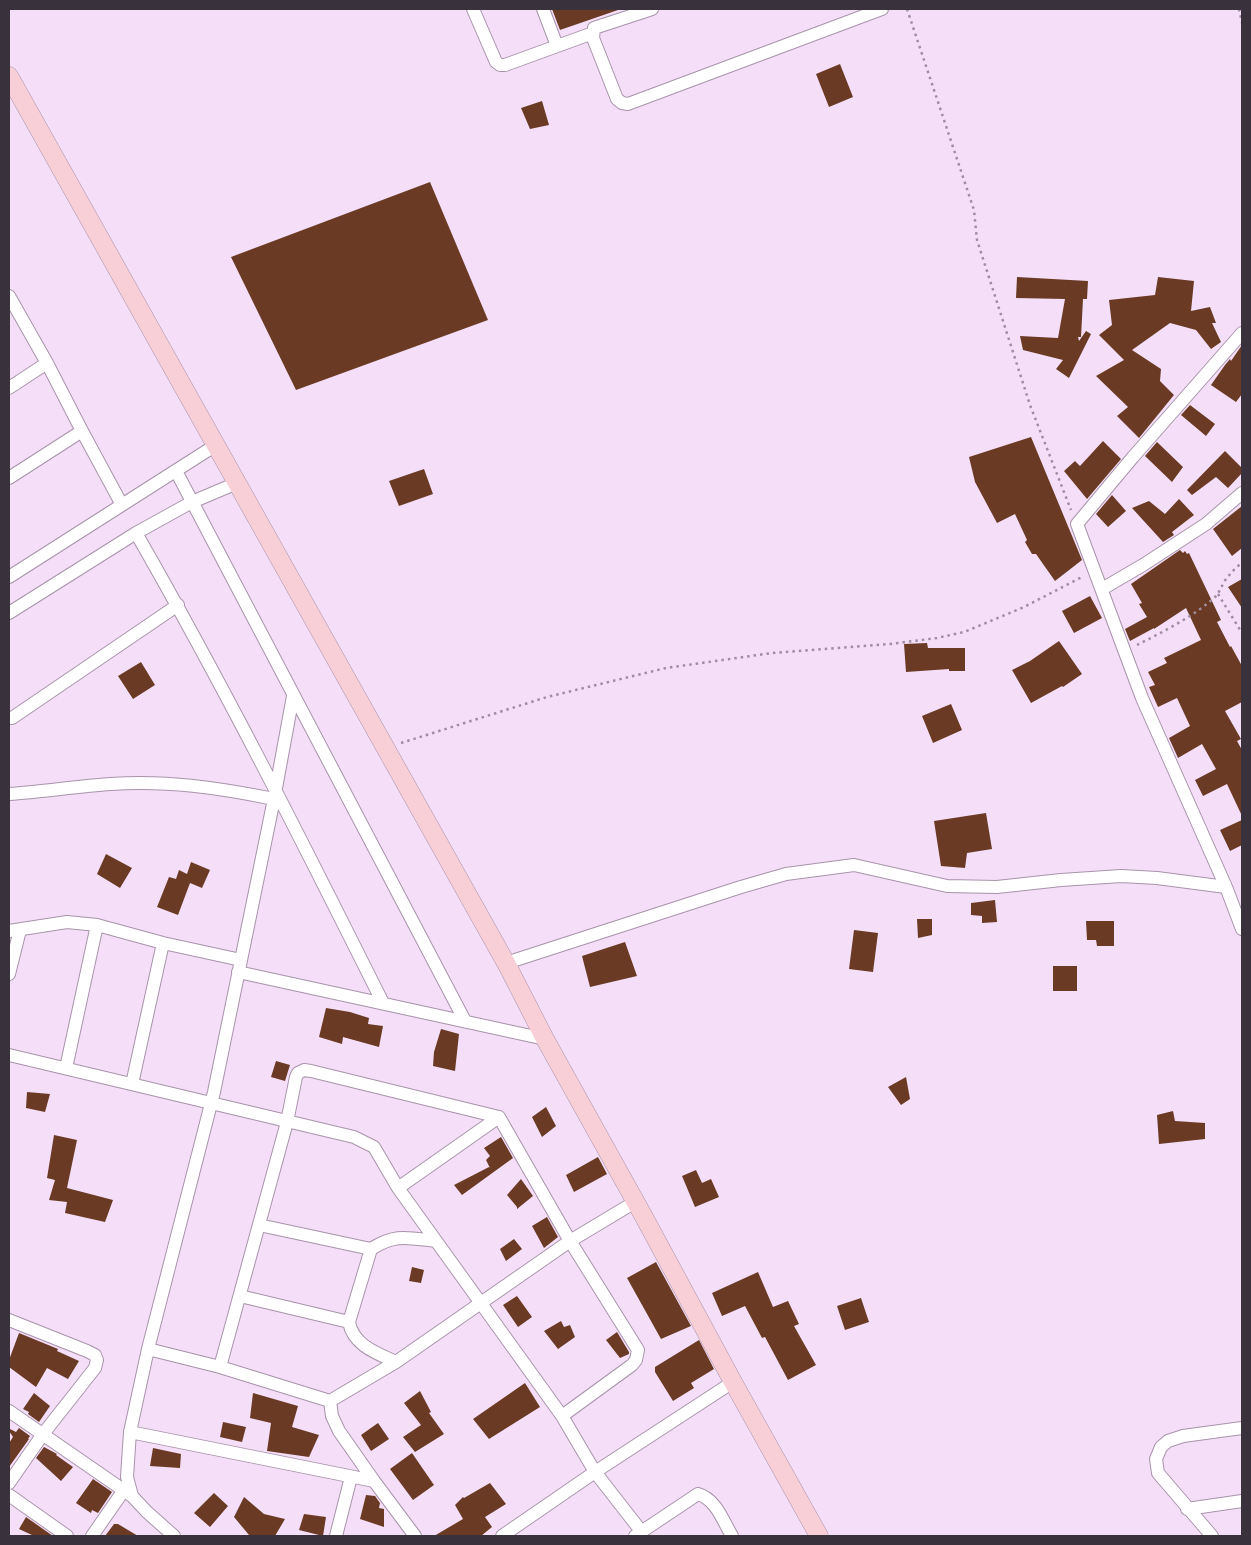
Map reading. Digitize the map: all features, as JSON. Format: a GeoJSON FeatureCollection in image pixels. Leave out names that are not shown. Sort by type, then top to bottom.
{"type":"FeatureCollection","features":[{"type":"Feature","properties":{"kind":"main road"},"geometry":{"type":"LineString","coordinates":[[9,76],[506,963],[545,1039],[732,1382],[819,1536]]}},
{"type":"Feature","properties":{"kind":"street"},"geometry":{"type":"LineString","coordinates":[[473,9],[496,62],[500,65],[505,65],[593,33]]}},
{"type":"Feature","properties":{"kind":"street"},"geometry":{"type":"LineString","coordinates":[[543,9],[557,46]]}},
{"type":"Feature","properties":{"kind":"street"},"geometry":{"type":"LineString","coordinates":[[652,9],[594,28],[593,33],[617,99],[622,103],[628,104],[882,9]]}},
{"type":"Feature","properties":{"kind":"street"},"geometry":{"type":"LineString","coordinates":[[9,298],[47,363],[122,505]]}},
{"type":"Feature","properties":{"kind":"street"},"geometry":{"type":"LineString","coordinates":[[1242,333],[1076,524],[1145,706],[1226,887],[1242,929]]}},
{"type":"Feature","properties":{"kind":"street"},"geometry":{"type":"LineString","coordinates":[[9,388],[47,363]]}},
{"type":"Feature","properties":{"kind":"street"},"geometry":{"type":"LineString","coordinates":[[9,478],[82,431]]}},
{"type":"Feature","properties":{"kind":"street"},"geometry":{"type":"LineString","coordinates":[[9,577],[216,446]]}},
{"type":"Feature","properties":{"kind":"street"},"geometry":{"type":"LineString","coordinates":[[176,471],[466,1021]]}},
{"type":"Feature","properties":{"kind":"street"},"geometry":{"type":"LineString","coordinates":[[9,613],[136,533],[192,502],[237,483]]}},
{"type":"Feature","properties":{"kind":"street"},"geometry":{"type":"LineString","coordinates":[[1102,589],[1206,524],[1242,493]]}},
{"type":"Feature","properties":{"kind":"street"},"geometry":{"type":"LineString","coordinates":[[136,533],[178,604],[384,1003]]}},
{"type":"Feature","properties":{"kind":"street"},"geometry":{"type":"LineString","coordinates":[[9,718],[12,718],[178,604]]}},
{"type":"Feature","properties":{"kind":"street"},"geometry":{"type":"LineString","coordinates":[[92,1536],[128,1493],[127,1477],[130,1432],[148,1349],[211,1103],[275,794],[293,696]]}},
{"type":"Feature","properties":{"kind":"street"},"geometry":{"type":"LineString","coordinates":[[9,794],[111,784],[168,783],[275,794]]}},
{"type":"Feature","properties":{"kind":"street"},"geometry":{"type":"LineString","coordinates":[[506,963],[786,874],[854,865],[947,886],[997,887],[1121,876],[1157,878],[1226,887]]}},
{"type":"Feature","properties":{"kind":"street"},"geometry":{"type":"LineString","coordinates":[[9,974],[14,930],[67,922],[97,925],[240,966],[384,1003],[545,1039]]}},
{"type":"Feature","properties":{"kind":"street"},"geometry":{"type":"LineString","coordinates":[[66,1068],[97,925]]}},
{"type":"Feature","properties":{"kind":"street"},"geometry":{"type":"LineString","coordinates":[[132,1084],[163,943]]}},
{"type":"Feature","properties":{"kind":"street"},"geometry":{"type":"LineString","coordinates":[[9,1055],[362,1140],[374,1147],[398,1188],[562,1416],[595,1472],[638,1534],[698,1494],[712,1501],[732,1536]]}},
{"type":"Feature","properties":{"kind":"street"},"geometry":{"type":"LineString","coordinates":[[220,1367],[286,1122],[296,1077],[298,1073],[304,1070],[499,1117],[570,1241],[638,1350],[638,1355],[632,1364],[562,1416]]}},
{"type":"Feature","properties":{"kind":"street"},"geometry":{"type":"LineString","coordinates":[[398,1188],[499,1117]]}},
{"type":"Feature","properties":{"kind":"street"},"geometry":{"type":"LineString","coordinates":[[148,1349],[220,1367],[330,1401],[396,1362],[570,1241],[635,1202]]}},
{"type":"Feature","properties":{"kind":"street"},"geometry":{"type":"LineString","coordinates":[[259,1225],[371,1249],[389,1239],[403,1237],[436,1241]]}},
{"type":"Feature","properties":{"kind":"street"},"geometry":{"type":"LineString","coordinates":[[371,1249],[349,1322],[351,1332],[368,1349],[396,1362]]}},
{"type":"Feature","properties":{"kind":"street"},"geometry":{"type":"LineString","coordinates":[[240,1296],[349,1322]]}},
{"type":"Feature","properties":{"kind":"street"},"geometry":{"type":"LineString","coordinates":[[9,1320],[87,1351],[95,1355],[98,1360],[95,1368],[43,1434],[9,1483]]}},
{"type":"Feature","properties":{"kind":"street"},"geometry":{"type":"LineString","coordinates":[[505,1535],[595,1472],[732,1382]]}},
{"type":"Feature","properties":{"kind":"street"},"geometry":{"type":"LineString","coordinates":[[330,1401],[332,1416],[339,1431],[415,1536]]}},
{"type":"Feature","properties":{"kind":"street"},"geometry":{"type":"LineString","coordinates":[[9,1411],[128,1493],[174,1536]]}},
{"type":"Feature","properties":{"kind":"street"},"geometry":{"type":"LineString","coordinates":[[1212,1536],[1158,1473],[1156,1459],[1168,1441],[1184,1436],[1242,1428]]}},
{"type":"Feature","properties":{"kind":"street"},"geometry":{"type":"LineString","coordinates":[[130,1432],[374,1481]]}},
{"type":"Feature","properties":{"kind":"street"},"geometry":{"type":"LineString","coordinates":[[336,1536],[351,1477]]}},
{"type":"Feature","properties":{"kind":"street"},"geometry":{"type":"LineString","coordinates":[[9,1495],[67,1536]]}},
{"type":"Feature","properties":{"kind":"street"},"geometry":{"type":"LineString","coordinates":[[1187,1509],[1242,1501]]}},
{"type":"Feature","properties":{"kind":"path"},"geometry":{"type":"LineString","coordinates":[[907,9],[974,210],[977,240],[1030,405],[1076,524]]}},
{"type":"Feature","properties":{"kind":"path"},"geometry":{"type":"LineString","coordinates":[[1238,9],[1242,23]]}},
{"type":"Feature","properties":{"kind":"path"},"geometry":{"type":"LineString","coordinates":[[1125,652],[1172,626],[1218,594],[1226,580],[1242,563]]}},
{"type":"Feature","properties":{"kind":"path"},"geometry":{"type":"LineString","coordinates":[[386,748],[430,732],[547,697],[666,668],[772,653],[937,638],[964,632],[1024,607],[1095,570]]}},
{"type":"Feature","properties":{"kind":"path"},"geometry":{"type":"LineString","coordinates":[[1218,594],[1242,633]]}},
{"type":"Feature","properties":{"kind":"building"},"geometry":{"type":"Polygon","coordinates":[[[552,9],[618,9],[618,10],[560,30],[552,9]]]}},
{"type":"Feature","properties":{"kind":"building"},"geometry":{"type":"Polygon","coordinates":[[[840,64],[853,97],[829,107],[816,74],[840,64]]]}},
{"type":"Feature","properties":{"kind":"building"},"geometry":{"type":"Polygon","coordinates":[[[542,101],[549,125],[530,129],[521,108],[542,101]]]}},
{"type":"Feature","properties":{"kind":"building"},"geometry":{"type":"Polygon","coordinates":[[[430,182],[488,320],[296,390],[231,257],[430,182]]]}},
{"type":"Feature","properties":{"kind":"building"},"geometry":{"type":"Polygon","coordinates":[[[1017,277],[1088,281],[1087,299],[1083,299],[1081,337],[1078,337],[1079,341],[1086,331],[1091,334],[1069,378],[1056,369],[1063,360],[1023,350],[1020,336],[1058,338],[1065,299],[1016,298],[1017,277]]]}},
{"type":"Feature","properties":{"kind":"building"},"geometry":{"type":"Polygon","coordinates":[[[1158,277],[1194,281],[1191,311],[1210,307],[1216,323],[1212,323],[1221,342],[1211,349],[1196,330],[1170,323],[1132,350],[1161,369],[1160,381],[1174,395],[1139,438],[1117,416],[1128,407],[1096,376],[1124,360],[1099,335],[1112,325],[1109,300],[1155,295],[1158,277]]]}},
{"type":"Feature","properties":{"kind":"building"},"geometry":{"type":"Polygon","coordinates":[[[1242,345],[1242,394],[1236,402],[1211,385],[1242,345]]]}},
{"type":"Feature","properties":{"kind":"building"},"geometry":{"type":"Polygon","coordinates":[[[1190,405],[1215,424],[1206,436],[1181,415],[1190,405]]]}},
{"type":"Feature","properties":{"kind":"building"},"geometry":{"type":"Polygon","coordinates":[[[1031,437],[1082,560],[1055,581],[1036,554],[1032,554],[1025,542],[1027,540],[1015,514],[997,523],[975,482],[969,457],[1031,437]]]}},
{"type":"Feature","properties":{"kind":"building"},"geometry":{"type":"Polygon","coordinates":[[[1103,441],[1121,459],[1087,499],[1064,471],[1075,461],[1080,466],[1103,441]]]}},
{"type":"Feature","properties":{"kind":"building"},"geometry":{"type":"Polygon","coordinates":[[[1157,442],[1183,467],[1172,482],[1145,456],[1157,442]]]}},
{"type":"Feature","properties":{"kind":"building"},"geometry":{"type":"Polygon","coordinates":[[[1225,451],[1242,468],[1242,473],[1228,488],[1216,477],[1192,495],[1187,490],[1225,451]]]}},
{"type":"Feature","properties":{"kind":"building"},"geometry":{"type":"Polygon","coordinates":[[[424,469],[433,494],[399,506],[389,481],[424,469]]]}},
{"type":"Feature","properties":{"kind":"building"},"geometry":{"type":"Polygon","coordinates":[[[1112,495],[1126,511],[1108,527],[1096,514],[1112,495]]]}},
{"type":"Feature","properties":{"kind":"building"},"geometry":{"type":"Polygon","coordinates":[[[1179,499],[1194,515],[1172,532],[1174,535],[1163,542],[1132,508],[1149,501],[1165,514],[1179,499]]]}},
{"type":"Feature","properties":{"kind":"building"},"geometry":{"type":"Polygon","coordinates":[[[1242,506],[1242,548],[1232,556],[1213,529],[1242,506]]]}},
{"type":"Feature","properties":{"kind":"building"},"geometry":{"type":"Polygon","coordinates":[[[1180,550],[1183,553],[1185,551],[1187,554],[1189,553],[1221,620],[1217,622],[1242,666],[1242,702],[1225,711],[1241,739],[1237,741],[1242,750],[1242,816],[1227,784],[1203,796],[1195,780],[1216,769],[1202,744],[1178,758],[1169,738],[1190,726],[1177,698],[1158,707],[1149,687],[1155,685],[1148,672],[1167,663],[1164,658],[1201,640],[1186,608],[1154,629],[1130,641],[1125,629],[1147,617],[1139,604],[1142,603],[1131,584],[1180,550]]]}},
{"type":"Feature","properties":{"kind":"building"},"geometry":{"type":"Polygon","coordinates":[[[1242,579],[1242,608],[1228,587],[1242,579]]]}},
{"type":"Feature","properties":{"kind":"building"},"geometry":{"type":"Polygon","coordinates":[[[1090,596],[1102,618],[1074,633],[1062,611],[1090,596]]]}},
{"type":"Feature","properties":{"kind":"building"},"geometry":{"type":"Polygon","coordinates":[[[1059,641],[1082,674],[1063,687],[1031,703],[1012,670],[1030,661],[1059,641]]]}},
{"type":"Feature","properties":{"kind":"building"},"geometry":{"type":"Polygon","coordinates":[[[927,643],[928,648],[965,648],[965,671],[949,671],[949,669],[906,672],[904,644],[927,643]]]}},
{"type":"Feature","properties":{"kind":"building"},"geometry":{"type":"Polygon","coordinates":[[[141,662],[155,685],[133,699],[118,676],[141,662]]]}},
{"type":"Feature","properties":{"kind":"building"},"geometry":{"type":"Polygon","coordinates":[[[951,704],[962,730],[933,743],[922,716],[951,704]]]}},
{"type":"Feature","properties":{"kind":"building"},"geometry":{"type":"Polygon","coordinates":[[[986,813],[992,849],[967,853],[965,868],[941,866],[934,821],[986,813]]]}},
{"type":"Feature","properties":{"kind":"building"},"geometry":{"type":"Polygon","coordinates":[[[1242,820],[1242,845],[1230,851],[1220,830],[1242,820]]]}},
{"type":"Feature","properties":{"kind":"building"},"geometry":{"type":"Polygon","coordinates":[[[106,854],[132,868],[120,888],[97,874],[106,854]]]}},
{"type":"Feature","properties":{"kind":"building"},"geometry":{"type":"Polygon","coordinates":[[[191,862],[210,870],[202,888],[190,883],[178,915],[157,907],[169,877],[176,879],[179,870],[187,874],[191,862]]]}},
{"type":"Feature","properties":{"kind":"building"},"geometry":{"type":"Polygon","coordinates":[[[995,900],[997,922],[982,923],[982,916],[971,915],[971,903],[995,900]]]}},
{"type":"Feature","properties":{"kind":"building"},"geometry":{"type":"Polygon","coordinates":[[[917,919],[932,919],[932,935],[918,938],[917,919]]]}},
{"type":"Feature","properties":{"kind":"building"},"geometry":{"type":"Polygon","coordinates":[[[1086,921],[1114,921],[1114,946],[1097,946],[1096,940],[1087,940],[1086,921]]]}},
{"type":"Feature","properties":{"kind":"building"},"geometry":{"type":"Polygon","coordinates":[[[854,930],[878,933],[873,972],[849,969],[854,930]]]}},
{"type":"Feature","properties":{"kind":"building"},"geometry":{"type":"Polygon","coordinates":[[[625,942],[637,976],[590,987],[582,956],[625,942]]]}},
{"type":"Feature","properties":{"kind":"building"},"geometry":{"type":"Polygon","coordinates":[[[1053,966],[1077,966],[1077,991],[1053,991],[1053,966]]]}},
{"type":"Feature","properties":{"kind":"building"},"geometry":{"type":"Polygon","coordinates":[[[326,1008],[350,1012],[369,1018],[368,1024],[383,1026],[379,1047],[343,1037],[342,1044],[319,1037],[326,1008]]]}},
{"type":"Feature","properties":{"kind":"building"},"geometry":{"type":"Polygon","coordinates":[[[441,1029],[459,1034],[455,1071],[433,1066],[434,1052],[441,1029]]]}},
{"type":"Feature","properties":{"kind":"building"},"geometry":{"type":"Polygon","coordinates":[[[276,1061],[290,1065],[285,1081],[271,1077],[276,1061]]]}},
{"type":"Feature","properties":{"kind":"building"},"geometry":{"type":"Polygon","coordinates":[[[906,1077],[910,1099],[901,1105],[888,1087],[906,1077]]]}},
{"type":"Feature","properties":{"kind":"building"},"geometry":{"type":"Polygon","coordinates":[[[27,1092],[50,1094],[45,1112],[26,1108],[27,1092]]]}},
{"type":"Feature","properties":{"kind":"building"},"geometry":{"type":"Polygon","coordinates":[[[546,1107],[556,1126],[542,1137],[532,1117],[546,1107]]]}},
{"type":"Feature","properties":{"kind":"building"},"geometry":{"type":"Polygon","coordinates":[[[1173,1111],[1175,1121],[1205,1123],[1205,1139],[1159,1144],[1157,1115],[1173,1111]]]}},
{"type":"Feature","properties":{"kind":"building"},"geometry":{"type":"Polygon","coordinates":[[[54,1135],[77,1140],[67,1188],[113,1200],[105,1222],[65,1213],[67,1202],[49,1200],[55,1180],[47,1178],[54,1135]]]}},
{"type":"Feature","properties":{"kind":"building"},"geometry":{"type":"Polygon","coordinates":[[[501,1137],[513,1158],[462,1195],[454,1185],[490,1168],[486,1160],[490,1156],[484,1148],[501,1137]]]}},
{"type":"Feature","properties":{"kind":"building"},"geometry":{"type":"Polygon","coordinates":[[[598,1157],[607,1174],[574,1192],[566,1175],[598,1157]]]}},
{"type":"Feature","properties":{"kind":"building"},"geometry":{"type":"Polygon","coordinates":[[[696,1170],[702,1183],[711,1179],[719,1197],[695,1207],[682,1176],[696,1170]]]}},
{"type":"Feature","properties":{"kind":"building"},"geometry":{"type":"Polygon","coordinates":[[[521,1179],[533,1196],[517,1209],[507,1195],[521,1179]]]}},
{"type":"Feature","properties":{"kind":"building"},"geometry":{"type":"Polygon","coordinates":[[[547,1217],[558,1237],[544,1248],[532,1226],[547,1217]]]}},
{"type":"Feature","properties":{"kind":"building"},"geometry":{"type":"Polygon","coordinates":[[[514,1239],[522,1249],[506,1261],[500,1249],[514,1239]]]}},
{"type":"Feature","properties":{"kind":"building"},"geometry":{"type":"Polygon","coordinates":[[[656,1262],[691,1326],[661,1339],[627,1278],[656,1262]]]}},
{"type":"Feature","properties":{"kind":"building"},"geometry":{"type":"Polygon","coordinates":[[[412,1267],[424,1270],[421,1283],[409,1281],[412,1267]]]}},
{"type":"Feature","properties":{"kind":"building"},"geometry":{"type":"Polygon","coordinates":[[[758,1272],[773,1307],[788,1301],[799,1324],[794,1326],[816,1365],[788,1380],[765,1337],[762,1338],[745,1306],[722,1316],[712,1293],[758,1272]]]}},
{"type":"Feature","properties":{"kind":"building"},"geometry":{"type":"Polygon","coordinates":[[[517,1296],[532,1317],[518,1327],[503,1305],[517,1296]]]}},
{"type":"Feature","properties":{"kind":"building"},"geometry":{"type":"Polygon","coordinates":[[[861,1298],[869,1322],[845,1330],[837,1306],[861,1298]]]}},
{"type":"Feature","properties":{"kind":"building"},"geometry":{"type":"Polygon","coordinates":[[[561,1321],[564,1327],[570,1325],[575,1337],[558,1349],[544,1331],[561,1321]]]}},
{"type":"Feature","properties":{"kind":"building"},"geometry":{"type":"Polygon","coordinates":[[[617,1332],[629,1352],[629,1354],[620,1358],[606,1340],[617,1332]]]}},
{"type":"Feature","properties":{"kind":"building"},"geometry":{"type":"Polygon","coordinates":[[[19,1333],[58,1349],[57,1351],[79,1361],[68,1379],[47,1368],[36,1387],[9,1367],[9,1360],[19,1333]]]}},
{"type":"Feature","properties":{"kind":"building"},"geometry":{"type":"Polygon","coordinates":[[[699,1340],[714,1369],[691,1383],[694,1388],[673,1401],[655,1372],[655,1367],[699,1340]]]}},
{"type":"Feature","properties":{"kind":"building"},"geometry":{"type":"Polygon","coordinates":[[[525,1383],[540,1407],[489,1439],[473,1419],[525,1383]]]}},
{"type":"Feature","properties":{"kind":"building"},"geometry":{"type":"Polygon","coordinates":[[[420,1391],[431,1412],[429,1413],[444,1434],[415,1452],[403,1437],[421,1425],[404,1403],[420,1391]]]}},
{"type":"Feature","properties":{"kind":"building"},"geometry":{"type":"Polygon","coordinates":[[[34,1393],[50,1406],[39,1422],[23,1409],[34,1393]]]}},
{"type":"Feature","properties":{"kind":"building"},"geometry":{"type":"Polygon","coordinates":[[[253,1393],[298,1406],[292,1427],[319,1435],[309,1457],[267,1451],[271,1423],[250,1418],[253,1393]]]}},
{"type":"Feature","properties":{"kind":"building"},"geometry":{"type":"Polygon","coordinates":[[[223,1422],[246,1427],[242,1442],[220,1437],[223,1422]]]}},
{"type":"Feature","properties":{"kind":"building"},"geometry":{"type":"Polygon","coordinates":[[[378,1423],[389,1439],[371,1451],[361,1435],[378,1423]]]}},
{"type":"Feature","properties":{"kind":"building"},"geometry":{"type":"Polygon","coordinates":[[[19,1428],[30,1436],[9,1467],[9,1443],[13,1437],[9,1431],[10,1429],[16,1432],[19,1428]]]}},
{"type":"Feature","properties":{"kind":"building"},"geometry":{"type":"Polygon","coordinates":[[[44,1447],[57,1454],[73,1467],[61,1481],[36,1458],[44,1447]]]}},
{"type":"Feature","properties":{"kind":"building"},"geometry":{"type":"Polygon","coordinates":[[[153,1448],[181,1454],[180,1468],[150,1466],[153,1448]]]}},
{"type":"Feature","properties":{"kind":"building"},"geometry":{"type":"Polygon","coordinates":[[[412,1453],[434,1485],[413,1500],[390,1469],[412,1453]]]}},
{"type":"Feature","properties":{"kind":"building"},"geometry":{"type":"Polygon","coordinates":[[[93,1479],[112,1492],[98,1513],[92,1510],[91,1513],[76,1503],[93,1479]]]}},
{"type":"Feature","properties":{"kind":"building"},"geometry":{"type":"Polygon","coordinates":[[[490,1483],[506,1504],[485,1517],[492,1527],[481,1536],[434,1536],[463,1519],[455,1505],[463,1497],[490,1483]]]}},
{"type":"Feature","properties":{"kind":"building"},"geometry":{"type":"Polygon","coordinates":[[[214,1493],[228,1506],[210,1527],[194,1513],[214,1493]]]}},
{"type":"Feature","properties":{"kind":"building"},"geometry":{"type":"Polygon","coordinates":[[[366,1495],[375,1496],[380,1503],[379,1508],[384,1509],[384,1527],[360,1519],[366,1495]]]}},
{"type":"Feature","properties":{"kind":"building"},"geometry":{"type":"Polygon","coordinates":[[[244,1497],[264,1514],[285,1519],[275,1536],[249,1535],[234,1517],[244,1497]]]}},
{"type":"Feature","properties":{"kind":"building"},"geometry":{"type":"Polygon","coordinates":[[[304,1514],[326,1517],[323,1536],[299,1530],[304,1514]]]}},
{"type":"Feature","properties":{"kind":"building"},"geometry":{"type":"Polygon","coordinates":[[[26,1517],[53,1536],[34,1536],[19,1529],[26,1517]]]}},
{"type":"Feature","properties":{"kind":"building"},"geometry":{"type":"Polygon","coordinates":[[[114,1524],[118,1524],[138,1536],[105,1536],[114,1524]]]}}]}
